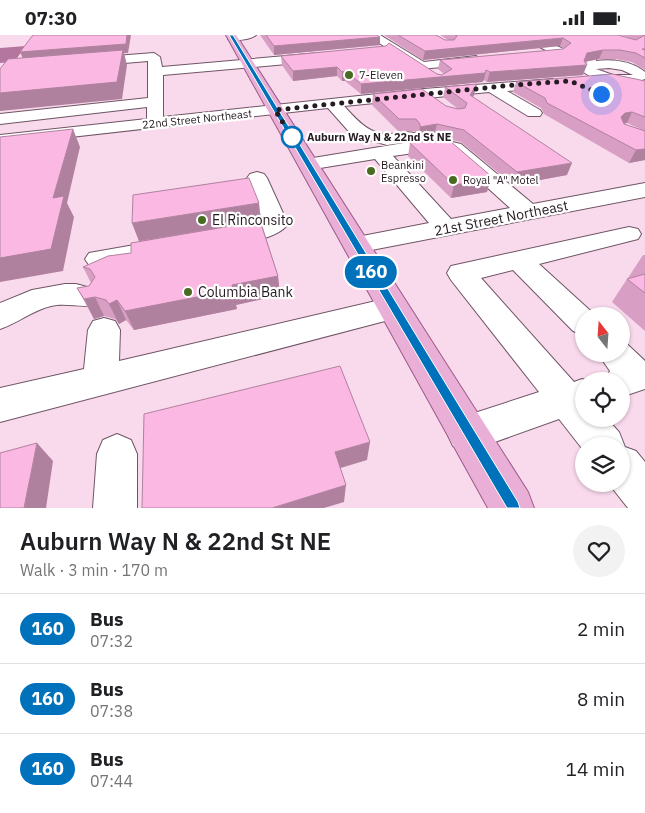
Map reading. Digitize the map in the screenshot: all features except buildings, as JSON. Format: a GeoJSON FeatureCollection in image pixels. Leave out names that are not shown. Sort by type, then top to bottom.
{"type":"FeatureCollection","features":[{"type":"Feature","properties":{"kind":"main road"},"geometry":{"type":"LineString","coordinates":[[231,36],[512,508]]}},
{"type":"Feature","properties":{"kind":"street"},"geometry":{"type":"LineString","coordinates":[[231,36],[251,35]]}},
{"type":"Feature","properties":{"kind":"street"},"geometry":{"type":"LineString","coordinates":[[373,35],[459,91]]}},
{"type":"Feature","properties":{"kind":"street"},"geometry":{"type":"LineString","coordinates":[[520,35],[612,76]]}},
{"type":"Feature","properties":{"kind":"street"},"geometry":{"type":"LineString","coordinates":[[240,49],[253,48]]}},
{"type":"Feature","properties":{"kind":"street"},"geometry":{"type":"LineString","coordinates":[[538,54],[560,52],[588,68],[593,73],[612,76],[632,69],[644,75]]}},
{"type":"Feature","properties":{"kind":"street"},"geometry":{"type":"LineString","coordinates":[[156,71],[336,55]]}},
{"type":"Feature","properties":{"kind":"street"},"geometry":{"type":"LineString","coordinates":[[626,55],[644,75]]}},
{"type":"Feature","properties":{"kind":"street"},"geometry":{"type":"LineString","coordinates":[[77,63],[154,57],[156,71],[155,123]]}},
{"type":"Feature","properties":{"kind":"street"},"geometry":{"type":"LineString","coordinates":[[434,73],[492,59]]}},
{"type":"Feature","properties":{"kind":"street","name":"22nd Street Northeast"},"geometry":{"type":"LineString","coordinates":[[571,78],[588,68]]}},
{"type":"Feature","properties":{"kind":"street","name":"22nd Street Northeast"},"geometry":{"type":"LineString","coordinates":[[0,140],[571,78],[644,75]]}},
{"type":"Feature","properties":{"kind":"street"},"geometry":{"type":"LineString","coordinates":[[490,87],[534,113]]}},
{"type":"Feature","properties":{"kind":"street"},"geometry":{"type":"LineString","coordinates":[[424,93],[440,104]]}},
{"type":"Feature","properties":{"kind":"street"},"geometry":{"type":"LineString","coordinates":[[0,119],[155,102]]}},
{"type":"Feature","properties":{"kind":"street"},"geometry":{"type":"LineString","coordinates":[[333,104],[358,131],[387,140],[435,133]]}},
{"type":"Feature","properties":{"kind":"street"},"geometry":{"type":"LineString","coordinates":[[308,164],[434,145],[454,148],[528,212]]}},
{"type":"Feature","properties":{"kind":"street"},"geometry":{"type":"LineString","coordinates":[[380,153],[446,228]]}},
{"type":"Feature","properties":{"kind":"street"},"geometry":{"type":"LineString","coordinates":[[204,241],[262,232],[276,224],[257,178]]}},
{"type":"Feature","properties":{"kind":"street","name":"21st Street Northeast"},"geometry":{"type":"LineString","coordinates":[[356,245],[645,190]]}},
{"type":"Feature","properties":{"kind":"street"},"geometry":{"type":"LineString","coordinates":[[467,433],[575,397],[461,273],[630,234]]}},
{"type":"Feature","properties":{"kind":"street"},"geometry":{"type":"LineString","coordinates":[[98,259],[165,247]]}},
{"type":"Feature","properties":{"kind":"street"},"geometry":{"type":"LineString","coordinates":[[519,260],[575,314]]}},
{"type":"Feature","properties":{"kind":"street"},"geometry":{"type":"LineString","coordinates":[[0,317],[16,307],[38,298],[60,294],[79,294],[88,297]]}},
{"type":"Feature","properties":{"kind":"street"},"geometry":{"type":"LineString","coordinates":[[0,405],[393,308]]}},
{"type":"Feature","properties":{"kind":"street"},"geometry":{"type":"LineString","coordinates":[[101,380],[104,330]]}},
{"type":"Feature","properties":{"kind":"street"},"geometry":{"type":"LineString","coordinates":[[115,508],[117,453]]}},
{"type":"Feature","properties":{"kind":"street"},"geometry":{"type":"LineString","coordinates":[[630,477],[645,495]]}},
{"type":"Feature","properties":{"kind":"shaded area"},"geometry":{"type":"Polygon","coordinates":[[[26,46],[14,62],[0,63],[0,48],[26,46]]]}},
{"type":"Feature","properties":{"kind":"bus line","name":"160"},"geometry":{"type":"LineString","coordinates":[[231,35],[512,508]]}},
{"type":"Feature","properties":{"kind":"place","name":"7-Eleven"},"geometry":{"type":"Point","coordinates":[349,75]}},
{"type":"Feature","properties":{"kind":"place","name":"Auburn Way N & 22nd St NE"},"geometry":{"type":"Point","coordinates":[292,137]}},
{"type":"Feature","properties":{"kind":"place","name":"Beankini Espresso"},"geometry":{"type":"Point","coordinates":[371,171]}},
{"type":"Feature","properties":{"kind":"place","name":"Royal \"A\" Motel"},"geometry":{"type":"Point","coordinates":[453,180]}},
{"type":"Feature","properties":{"kind":"place","name":"El Rinconsito"},"geometry":{"type":"Point","coordinates":[202,220]}},
{"type":"Feature","properties":{"kind":"place","name":"Columbia Bank"},"geometry":{"type":"Point","coordinates":[188,292]}},
{"type":"Feature","properties":{"kind":"route"},"geometry":{"type":"LineString","coordinates":[[292,137],[275,110],[424,93],[570,81],[601,94]]}}]}
